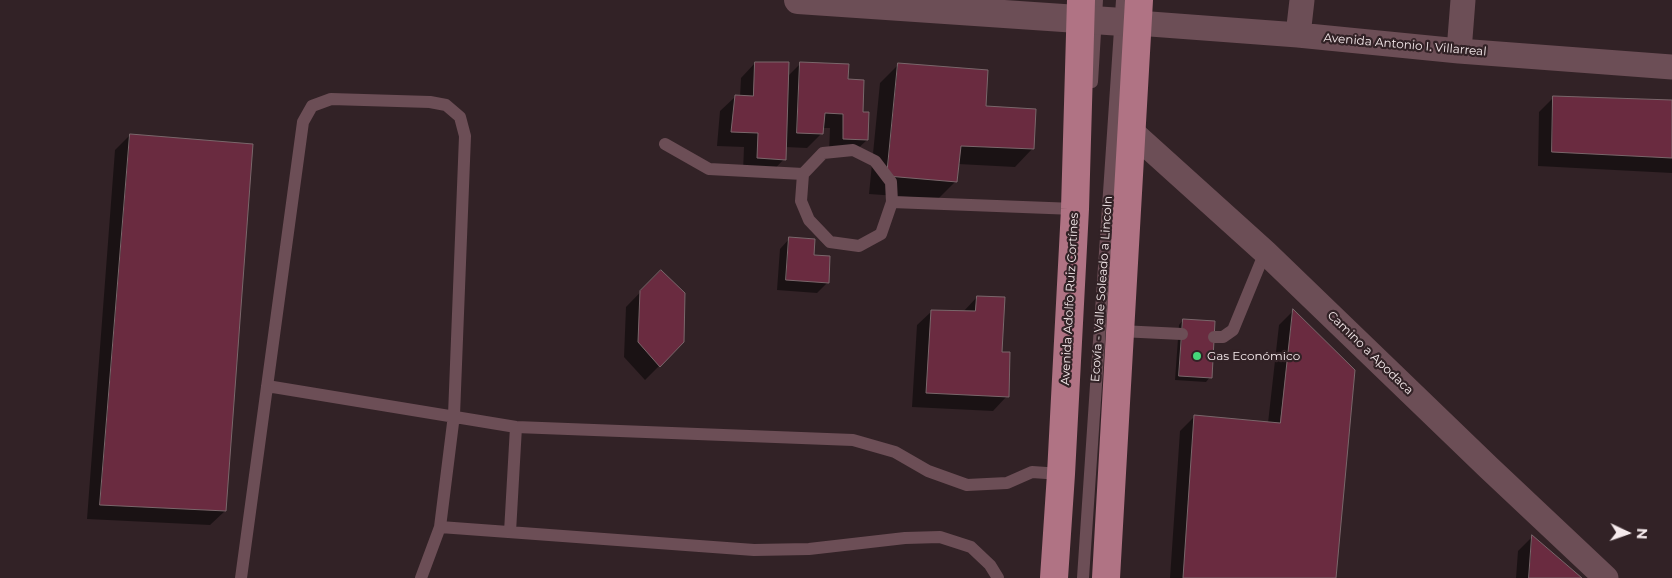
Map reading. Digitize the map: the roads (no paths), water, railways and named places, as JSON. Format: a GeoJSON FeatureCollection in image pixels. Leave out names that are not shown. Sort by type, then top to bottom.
{"type":"FeatureCollection","features":[{"type":"Feature","properties":{"kind":"main road"},"geometry":{"type":"LineString","coordinates":[[1106,578],[1132,132],[1109,11]]}},
{"type":"Feature","properties":{"kind":"main road","name":"Avenida Adolfo Ruiz Cortínes"},"geometry":{"type":"LineString","coordinates":[[1054,578],[1075,209],[1109,11]]}},
{"type":"Feature","properties":{"kind":"street","name":"Avenida Antonio I. Villarreal"},"geometry":{"type":"LineString","coordinates":[[798,0],[1109,11],[1298,35],[1459,51],[1672,67]]}},
{"type":"Feature","properties":{"kind":"street"},"geometry":{"type":"LineString","coordinates":[[1298,35],[1302,0]]}},
{"type":"Feature","properties":{"kind":"street"},"geometry":{"type":"LineString","coordinates":[[1459,51],[1463,0]]}},
{"type":"Feature","properties":{"kind":"street","name":"Camino a Apodaca"},"geometry":{"type":"LineString","coordinates":[[1132,132],[1265,252],[1488,468],[1606,578]]}},
{"type":"Feature","properties":{"kind":"lane"},"geometry":{"type":"LineString","coordinates":[[1058,578],[1091,96],[1109,11]]}},
{"type":"Feature","properties":{"kind":"lane","name":"Ecovía - Valle Soleado a Lincoln"},"geometry":{"type":"LineString","coordinates":[[1082,578],[1109,11]]}},
{"type":"Feature","properties":{"kind":"lane"},"geometry":{"type":"LineString","coordinates":[[241,578],[303,122],[312,106],[331,99],[430,102],[446,106],[460,117],[465,136],[454,416],[440,527],[421,578]]}},
{"type":"Feature","properties":{"kind":"lane"},"geometry":{"type":"LineString","coordinates":[[665,144],[708,169],[803,174]]}},
{"type":"Feature","properties":{"kind":"lane"},"geometry":{"type":"LineString","coordinates":[[853,150],[875,161],[891,182],[892,202],[881,234],[859,246],[830,242],[809,220],[801,201],[803,174],[823,153],[853,150]]}},
{"type":"Feature","properties":{"kind":"lane"},"geometry":{"type":"LineString","coordinates":[[892,202],[1075,209]]}},
{"type":"Feature","properties":{"kind":"lane"},"geometry":{"type":"LineString","coordinates":[[1214,337],[1223,337],[1234,330],[1265,252]]}},
{"type":"Feature","properties":{"kind":"lane"},"geometry":{"type":"LineString","coordinates":[[1120,331],[1182,334]]}},
{"type":"Feature","properties":{"kind":"lane"},"geometry":{"type":"LineString","coordinates":[[267,386],[516,427],[853,440],[895,452],[928,471],[967,485],[1007,483],[1032,472],[1061,474]]}},
{"type":"Feature","properties":{"kind":"lane"},"geometry":{"type":"LineString","coordinates":[[510,532],[516,427]]}},
{"type":"Feature","properties":{"kind":"lane"},"geometry":{"type":"LineString","coordinates":[[440,527],[754,550],[809,549],[905,538],[940,537],[971,547],[990,565],[998,578]]}},
{"type":"Feature","properties":{"kind":"place","name":"Gas Económico"},"geometry":{"type":"Point","coordinates":[1197,356]}}]}
